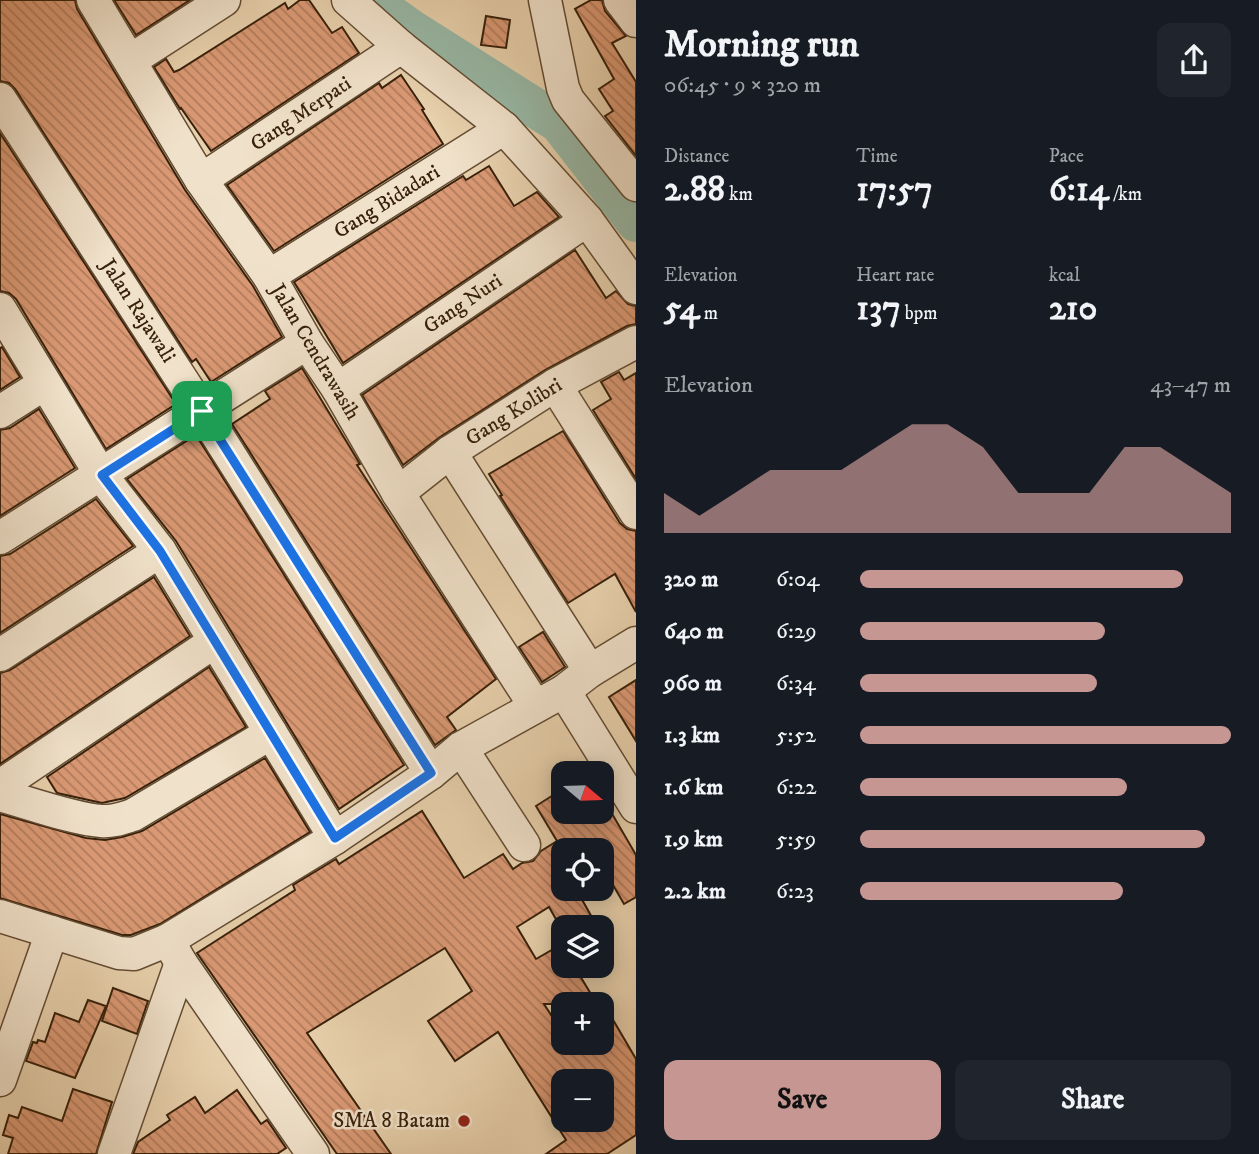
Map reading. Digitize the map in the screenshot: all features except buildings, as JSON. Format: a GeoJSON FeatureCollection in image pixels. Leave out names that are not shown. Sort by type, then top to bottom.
{"type":"FeatureCollection","features":[{"type":"Feature","properties":{"kind":"street","name":"Jalan Cendrawasih"},"geometry":{"type":"LineString","coordinates":[[93,0],[201,180],[269,276],[398,493],[535,706]]}},
{"type":"Feature","properties":{"kind":"street"},"geometry":{"type":"LineString","coordinates":[[131,60],[224,0]]}},
{"type":"Feature","properties":{"kind":"street"},"geometry":{"type":"LineString","coordinates":[[545,0],[558,69],[568,100],[636,186]]}},
{"type":"Feature","properties":{"kind":"street"},"geometry":{"type":"LineString","coordinates":[[620,0],[636,21]]}},
{"type":"Feature","properties":{"kind":"street"},"geometry":{"type":"LineString","coordinates":[[368,7],[401,47],[504,128],[587,220],[636,288]]}},
{"type":"Feature","properties":{"kind":"street","name":"Gang Merpati"},"geometry":{"type":"LineString","coordinates":[[201,180],[401,47]]}},
{"type":"Feature","properties":{"kind":"street","name":"Jalan Rajawali"},"geometry":{"type":"LineString","coordinates":[[0,99],[431,773]]}},
{"type":"Feature","properties":{"kind":"street","name":"Gang Bidadari"},"geometry":{"type":"LineString","coordinates":[[269,276],[504,128]]}},
{"type":"Feature","properties":{"kind":"street","name":"Gang Nuri"},"geometry":{"type":"LineString","coordinates":[[338,388],[587,220]]}},
{"type":"Feature","properties":{"kind":"street"},"geometry":{"type":"LineString","coordinates":[[0,310],[102,475],[160,551],[335,838]]}},
{"type":"Feature","properties":{"kind":"street","name":"Gang Kolibri"},"geometry":{"type":"LineString","coordinates":[[398,493],[450,452],[555,385],[636,342]]}},
{"type":"Feature","properties":{"kind":"street"},"geometry":{"type":"LineString","coordinates":[[0,538],[307,343]]}},
{"type":"Feature","properties":{"kind":"street"},"geometry":{"type":"LineString","coordinates":[[0,412],[44,383]]}},
{"type":"Feature","properties":{"kind":"street"},"geometry":{"type":"LineString","coordinates":[[555,385],[636,513]]}},
{"type":"Feature","properties":{"kind":"street"},"geometry":{"type":"LineString","coordinates":[[450,452],[590,671]]}},
{"type":"Feature","properties":{"kind":"street"},"geometry":{"type":"LineString","coordinates":[[0,655],[160,551]]}},
{"type":"Feature","properties":{"kind":"street"},"geometry":{"type":"LineString","coordinates":[[0,786],[214,642]]}},
{"type":"Feature","properties":{"kind":"street"},"geometry":{"type":"LineString","coordinates":[[0,916],[119,953],[174,952],[431,773],[461,748],[564,691],[590,671],[636,643]]}},
{"type":"Feature","properties":{"kind":"street"},"geometry":{"type":"LineString","coordinates":[[564,691],[634,797]]}},
{"type":"Feature","properties":{"kind":"street"},"geometry":{"type":"LineString","coordinates":[[0,795],[86,818],[117,820],[134,815],[271,733]]}},
{"type":"Feature","properties":{"kind":"street"},"geometry":{"type":"LineString","coordinates":[[461,748],[524,845]]}},
{"type":"Feature","properties":{"kind":"street"},"geometry":{"type":"LineString","coordinates":[[0,1080],[51,932]]}},
{"type":"Feature","properties":{"kind":"street"},"geometry":{"type":"LineString","coordinates":[[174,952],[304,1151]]}},
{"type":"Feature","properties":{"kind":"street"},"geometry":{"type":"LineString","coordinates":[[114,1154],[174,952]]}},
{"type":"Feature","properties":{"kind":"waterway"},"geometry":{"type":"LineString","coordinates":[[370,0],[412,30],[559,123],[636,222]]}},
{"type":"Feature","properties":{"kind":"place","name":"SMA 8 Batam"},"geometry":{"type":"Point","coordinates":[464,1121]}},
{"type":"Feature","properties":{"kind":"route"},"geometry":{"type":"LineString","coordinates":[[202,411],[431,773],[335,838],[160,551],[102,475],[202,411]]}}]}
